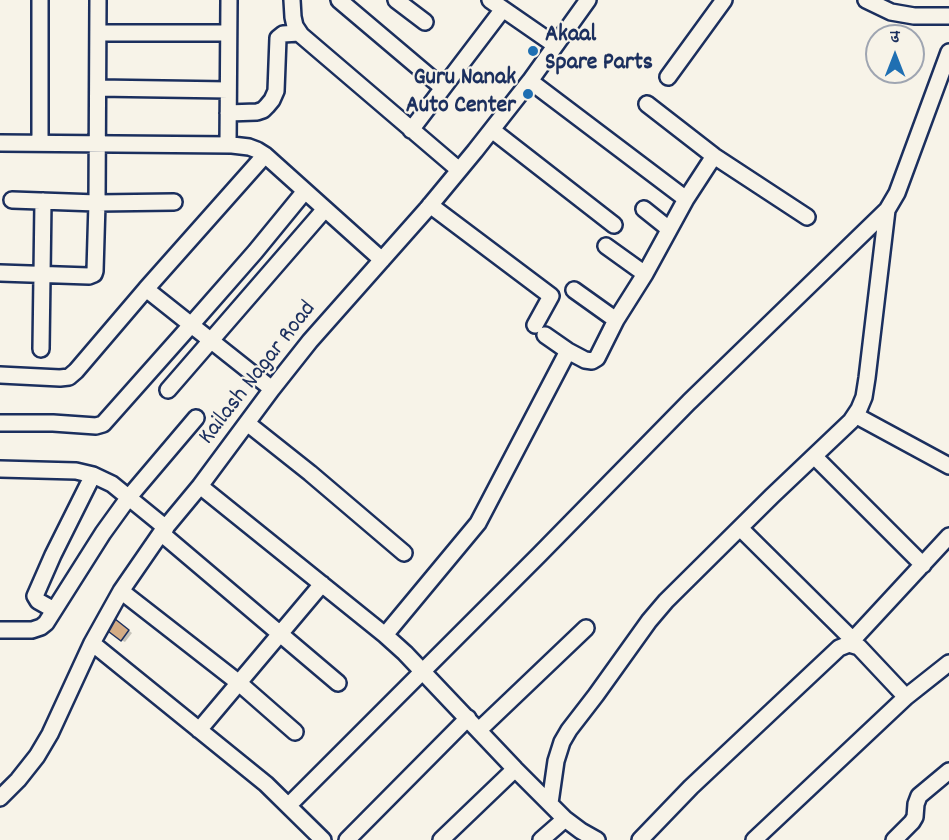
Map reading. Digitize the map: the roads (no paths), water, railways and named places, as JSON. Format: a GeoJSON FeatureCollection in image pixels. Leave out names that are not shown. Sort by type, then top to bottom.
{"type":"FeatureCollection","features":[{"type":"Feature","properties":{"kind":"street"},"geometry":{"type":"LineString","coordinates":[[40,0],[40,143]]}},
{"type":"Feature","properties":{"kind":"street"},"geometry":{"type":"LineString","coordinates":[[0,273],[89,276],[94,274],[98,144],[98,0]]}},
{"type":"Feature","properties":{"kind":"street"},"geometry":{"type":"LineString","coordinates":[[228,145],[229,0]]}},
{"type":"Feature","properties":{"kind":"street"},"geometry":{"type":"LineString","coordinates":[[292,0],[295,27],[299,33],[459,170]]}},
{"type":"Feature","properties":{"kind":"street"},"geometry":{"type":"LineString","coordinates":[[339,0],[443,88]]}},
{"type":"Feature","properties":{"kind":"street"},"geometry":{"type":"LineString","coordinates":[[396,0],[425,22]]}},
{"type":"Feature","properties":{"kind":"street","name":"Kailash Nagar Road"},"geometry":{"type":"LineString","coordinates":[[0,798],[38,756],[92,643],[121,591],[163,531],[310,341],[430,205],[492,130],[588,0]]}},
{"type":"Feature","properties":{"kind":"street"},"geometry":{"type":"LineString","coordinates":[[668,77],[724,0]]}},
{"type":"Feature","properties":{"kind":"street"},"geometry":{"type":"LineString","coordinates":[[866,0],[891,12],[914,16],[949,16]]}},
{"type":"Feature","properties":{"kind":"street"},"geometry":{"type":"LineString","coordinates":[[411,130],[443,88],[497,4],[555,45]]}},
{"type":"Feature","properties":{"kind":"street"},"geometry":{"type":"LineString","coordinates":[[98,33],[228,33]]}},
{"type":"Feature","properties":{"kind":"street"},"geometry":{"type":"LineString","coordinates":[[228,113],[257,112],[267,106],[276,91],[278,38],[283,34],[299,33]]}},
{"type":"Feature","properties":{"kind":"street"},"geometry":{"type":"LineString","coordinates":[[289,805],[689,402],[887,210],[897,193],[949,52]]}},
{"type":"Feature","properties":{"kind":"street"},"geometry":{"type":"LineString","coordinates":[[530,81],[686,199]]}},
{"type":"Feature","properties":{"kind":"street"},"geometry":{"type":"LineString","coordinates":[[98,88],[228,90]]}},
{"type":"Feature","properties":{"kind":"street"},"geometry":{"type":"LineString","coordinates":[[647,104],[714,156],[807,217]]}},
{"type":"Feature","properties":{"kind":"street"},"geometry":{"type":"LineString","coordinates":[[492,130],[614,225]]}},
{"type":"Feature","properties":{"kind":"street"},"geometry":{"type":"LineString","coordinates":[[0,143],[249,147],[265,155],[382,260]]}},
{"type":"Feature","properties":{"kind":"street"},"geometry":{"type":"LineString","coordinates":[[0,375],[69,377],[265,155]]}},
{"type":"Feature","properties":{"kind":"street"},"geometry":{"type":"LineString","coordinates":[[430,205],[550,296],[540,330],[568,351],[592,361],[597,358],[616,320],[645,274],[686,199],[714,156]]}},
{"type":"Feature","properties":{"kind":"street"},"geometry":{"type":"LineString","coordinates":[[0,423],[96,426],[103,424],[191,325],[304,191]]}},
{"type":"Feature","properties":{"kind":"street"},"geometry":{"type":"LineString","coordinates":[[12,200],[97,203],[174,202]]}},
{"type":"Feature","properties":{"kind":"street"},"geometry":{"type":"LineString","coordinates":[[40,349],[43,201]]}},
{"type":"Feature","properties":{"kind":"street"},"geometry":{"type":"LineString","coordinates":[[168,390],[325,209]]}},
{"type":"Feature","properties":{"kind":"street"},"geometry":{"type":"LineString","coordinates":[[644,209],[669,229]]}},
{"type":"Feature","properties":{"kind":"street"},"geometry":{"type":"LineString","coordinates":[[550,803],[556,761],[562,742],[654,615],[855,415],[862,403],[866,387],[887,210]]}},
{"type":"Feature","properties":{"kind":"street"},"geometry":{"type":"LineString","coordinates":[[606,246],[645,274]]}},
{"type":"Feature","properties":{"kind":"street"},"geometry":{"type":"LineString","coordinates":[[146,289],[272,389]]}},
{"type":"Feature","properties":{"kind":"street"},"geometry":{"type":"LineString","coordinates":[[574,290],[616,320]]}},
{"type":"Feature","properties":{"kind":"street"},"geometry":{"type":"LineString","coordinates":[[385,635],[478,523],[568,351]]}},
{"type":"Feature","properties":{"kind":"street"},"geometry":{"type":"LineString","coordinates":[[855,415],[949,466]]}},
{"type":"Feature","properties":{"kind":"street"},"geometry":{"type":"LineString","coordinates":[[0,630],[32,630],[46,623],[103,533],[129,497],[196,417]]}},
{"type":"Feature","properties":{"kind":"street"},"geometry":{"type":"LineString","coordinates":[[247,423],[310,472],[404,553]]}},
{"type":"Feature","properties":{"kind":"street"},"geometry":{"type":"LineString","coordinates":[[814,456],[923,565]]}},
{"type":"Feature","properties":{"kind":"street"},"geometry":{"type":"LineString","coordinates":[[0,469],[76,471],[93,475],[112,484],[338,683]]}},
{"type":"Feature","properties":{"kind":"street"},"geometry":{"type":"LineString","coordinates":[[54,610],[38,601],[35,596],[93,475]]}},
{"type":"Feature","properties":{"kind":"street"},"geometry":{"type":"LineString","coordinates":[[200,486],[385,635],[565,819],[597,840]]}},
{"type":"Feature","properties":{"kind":"street"},"geometry":{"type":"LineString","coordinates":[[740,528],[906,697]]}},
{"type":"Feature","properties":{"kind":"street"},"geometry":{"type":"LineString","coordinates":[[640,840],[691,787],[839,648],[851,642],[949,537]]}},
{"type":"Feature","properties":{"kind":"street"},"geometry":{"type":"LineString","coordinates":[[200,730],[322,584]]}},
{"type":"Feature","properties":{"kind":"street"},"geometry":{"type":"LineString","coordinates":[[121,591],[239,683],[295,732]]}},
{"type":"Feature","properties":{"kind":"street"},"geometry":{"type":"LineString","coordinates":[[479,730],[586,628]]}},
{"type":"Feature","properties":{"kind":"street"},"geometry":{"type":"LineString","coordinates":[[92,643],[266,784],[323,840]]}},
{"type":"Feature","properties":{"kind":"street"},"geometry":{"type":"LineString","coordinates":[[754,840],[906,697],[949,663]]}},
{"type":"Feature","properties":{"kind":"street"},"geometry":{"type":"LineString","coordinates":[[348,840],[468,718]]}},
{"type":"Feature","properties":{"kind":"street"},"geometry":{"type":"LineString","coordinates":[[441,840],[515,769]]}},
{"type":"Feature","properties":{"kind":"street"},"geometry":{"type":"LineString","coordinates":[[894,840],[915,817],[919,796],[949,771]]}},
{"type":"Feature","properties":{"kind":"street"},"geometry":{"type":"LineString","coordinates":[[541,840],[565,819]]}},
{"type":"Feature","properties":{"kind":"place","name":"Akaal Spare Parts"},"geometry":{"type":"Point","coordinates":[533,51]}},
{"type":"Feature","properties":{"kind":"place","name":"Guru Nanak Auto Center"},"geometry":{"type":"Point","coordinates":[528,94]}}]}
